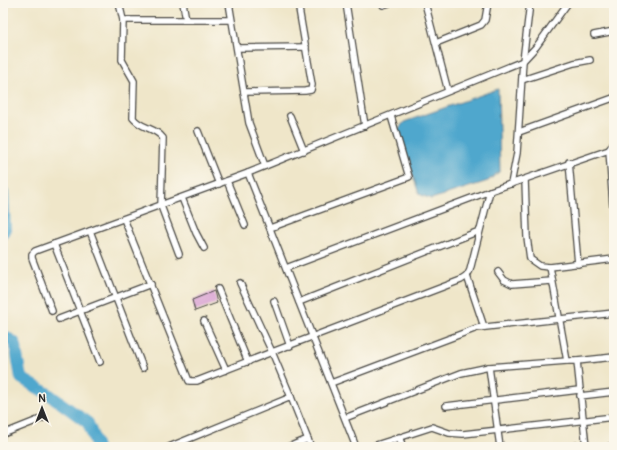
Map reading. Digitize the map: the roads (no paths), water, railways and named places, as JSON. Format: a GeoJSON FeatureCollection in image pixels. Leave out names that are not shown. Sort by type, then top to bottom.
{"type":"FeatureCollection","features":[{"type":"Feature","properties":{"kind":"street"},"geometry":{"type":"LineString","coordinates":[[120,3],[123,20],[122,60],[134,81],[133,118],[141,126],[160,134],[163,138],[161,206],[179,254]]}},
{"type":"Feature","properties":{"kind":"street"},"geometry":{"type":"LineString","coordinates":[[183,3],[186,20]]}},
{"type":"Feature","properties":{"kind":"street"},"geometry":{"type":"LineString","coordinates":[[229,3],[251,128],[265,166]]}},
{"type":"Feature","properties":{"kind":"street"},"geometry":{"type":"LineString","coordinates":[[245,92],[305,92],[311,90],[312,85],[298,3]]}},
{"type":"Feature","properties":{"kind":"street"},"geometry":{"type":"LineString","coordinates":[[346,3],[365,126]]}},
{"type":"Feature","properties":{"kind":"street"},"geometry":{"type":"LineString","coordinates":[[383,5],[390,3]]}},
{"type":"Feature","properties":{"kind":"street"},"geometry":{"type":"LineString","coordinates":[[425,3],[448,91]]}},
{"type":"Feature","properties":{"kind":"street"},"geometry":{"type":"LineString","coordinates":[[436,43],[480,25],[485,20],[488,3]]}},
{"type":"Feature","properties":{"kind":"street"},"geometry":{"type":"LineString","coordinates":[[511,184],[516,162],[523,61],[530,3]]}},
{"type":"Feature","properties":{"kind":"street"},"geometry":{"type":"LineString","coordinates":[[52,311],[32,254],[35,251],[248,173],[523,61],[536,47],[568,3]]}},
{"type":"Feature","properties":{"kind":"street"},"geometry":{"type":"LineString","coordinates":[[123,20],[231,20]]}},
{"type":"Feature","properties":{"kind":"street"},"geometry":{"type":"LineString","coordinates":[[594,35],[614,31]]}},
{"type":"Feature","properties":{"kind":"street"},"geometry":{"type":"LineString","coordinates":[[237,48],[306,47]]}},
{"type":"Feature","properties":{"kind":"street"},"geometry":{"type":"LineString","coordinates":[[522,80],[574,63],[590,60]]}},
{"type":"Feature","properties":{"kind":"street"},"geometry":{"type":"LineString","coordinates":[[519,132],[614,99]]}},
{"type":"Feature","properties":{"kind":"street"},"geometry":{"type":"LineString","coordinates":[[290,116],[304,151]]}},
{"type":"Feature","properties":{"kind":"street"},"geometry":{"type":"LineString","coordinates":[[270,228],[410,177],[391,116]]}},
{"type":"Feature","properties":{"kind":"street"},"geometry":{"type":"LineString","coordinates":[[198,131],[219,184]]}},
{"type":"Feature","properties":{"kind":"street"},"geometry":{"type":"LineString","coordinates":[[614,142],[610,150],[614,221]]}},
{"type":"Feature","properties":{"kind":"street"},"geometry":{"type":"LineString","coordinates":[[286,268],[569,162],[610,150]]}},
{"type":"Feature","properties":{"kind":"street"},"geometry":{"type":"LineString","coordinates":[[569,162],[578,264]]}},
{"type":"Feature","properties":{"kind":"street"},"geometry":{"type":"LineString","coordinates":[[248,173],[356,447]]}},
{"type":"Feature","properties":{"kind":"street"},"geometry":{"type":"LineString","coordinates":[[524,180],[530,259],[540,266],[550,267],[614,259]]}},
{"type":"Feature","properties":{"kind":"street"},"geometry":{"type":"LineString","coordinates":[[227,181],[245,226]]}},
{"type":"Feature","properties":{"kind":"street"},"geometry":{"type":"LineString","coordinates":[[124,219],[189,382],[194,382],[461,280],[467,276],[470,270],[490,191]]}},
{"type":"Feature","properties":{"kind":"street"},"geometry":{"type":"LineString","coordinates":[[182,198],[196,233],[204,248]]}},
{"type":"Feature","properties":{"kind":"street"},"geometry":{"type":"LineString","coordinates":[[90,231],[143,368]]}},
{"type":"Feature","properties":{"kind":"street"},"geometry":{"type":"LineString","coordinates":[[299,302],[479,231]]}},
{"type":"Feature","properties":{"kind":"street"},"geometry":{"type":"LineString","coordinates":[[54,244],[100,362]]}},
{"type":"Feature","properties":{"kind":"street"},"geometry":{"type":"LineString","coordinates":[[550,267],[567,360]]}},
{"type":"Feature","properties":{"kind":"street"},"geometry":{"type":"LineString","coordinates":[[498,272],[504,280],[512,284],[552,281]]}},
{"type":"Feature","properties":{"kind":"street"},"geometry":{"type":"LineString","coordinates":[[467,276],[484,327]]}},
{"type":"Feature","properties":{"kind":"street"},"geometry":{"type":"LineString","coordinates":[[59,319],[151,284]]}},
{"type":"Feature","properties":{"kind":"street"},"geometry":{"type":"LineString","coordinates":[[240,284],[272,352],[311,447]]}},
{"type":"Feature","properties":{"kind":"street"},"geometry":{"type":"LineString","coordinates":[[218,289],[248,362]]}},
{"type":"Feature","properties":{"kind":"street"},"geometry":{"type":"LineString","coordinates":[[274,301],[290,346]]}},
{"type":"Feature","properties":{"kind":"street"},"geometry":{"type":"LineString","coordinates":[[331,383],[463,332],[484,327],[614,313]]}},
{"type":"Feature","properties":{"kind":"street"},"geometry":{"type":"LineString","coordinates":[[204,321],[226,370]]}},
{"type":"Feature","properties":{"kind":"street"},"geometry":{"type":"LineString","coordinates":[[345,418],[461,373],[489,368],[614,357]]}},
{"type":"Feature","properties":{"kind":"street"},"geometry":{"type":"LineString","coordinates":[[569,447],[586,446],[577,360]]}},
{"type":"Feature","properties":{"kind":"street"},"geometry":{"type":"LineString","coordinates":[[489,368],[500,447]]}},
{"type":"Feature","properties":{"kind":"street"},"geometry":{"type":"LineString","coordinates":[[446,406],[579,390]]}},
{"type":"Feature","properties":{"kind":"street"},"geometry":{"type":"LineString","coordinates":[[580,396],[614,392]]}},
{"type":"Feature","properties":{"kind":"street"},"geometry":{"type":"LineString","coordinates":[[169,447],[291,397]]}},
{"type":"Feature","properties":{"kind":"street"},"geometry":{"type":"LineString","coordinates":[[370,447],[432,427],[454,434],[614,417]]}},
{"type":"Feature","properties":{"kind":"street"},"geometry":{"type":"LineString","coordinates":[[3,434],[43,418]]}},
{"type":"Feature","properties":{"kind":"street"},"geometry":{"type":"LineString","coordinates":[[399,437],[403,447]]}},
{"type":"Feature","properties":{"kind":"street"},"geometry":{"type":"LineString","coordinates":[[288,447],[308,439]]}},
{"type":"Feature","properties":{"kind":"street"},"geometry":{"type":"LineString","coordinates":[[607,447],[614,446]]}},
{"type":"Feature","properties":{"kind":"water"},"geometry":{"type":"Polygon","coordinates":[[[498,89],[500,171],[488,181],[431,199],[419,194],[398,130],[404,122],[498,89]]]}},
{"type":"Feature","properties":{"kind":"waterway"},"geometry":{"type":"LineString","coordinates":[[3,193],[5,230],[3,234]]}},
{"type":"Feature","properties":{"kind":"waterway"},"geometry":{"type":"LineString","coordinates":[[3,335],[15,343],[21,378],[50,395],[88,423],[97,447]]}}]}
